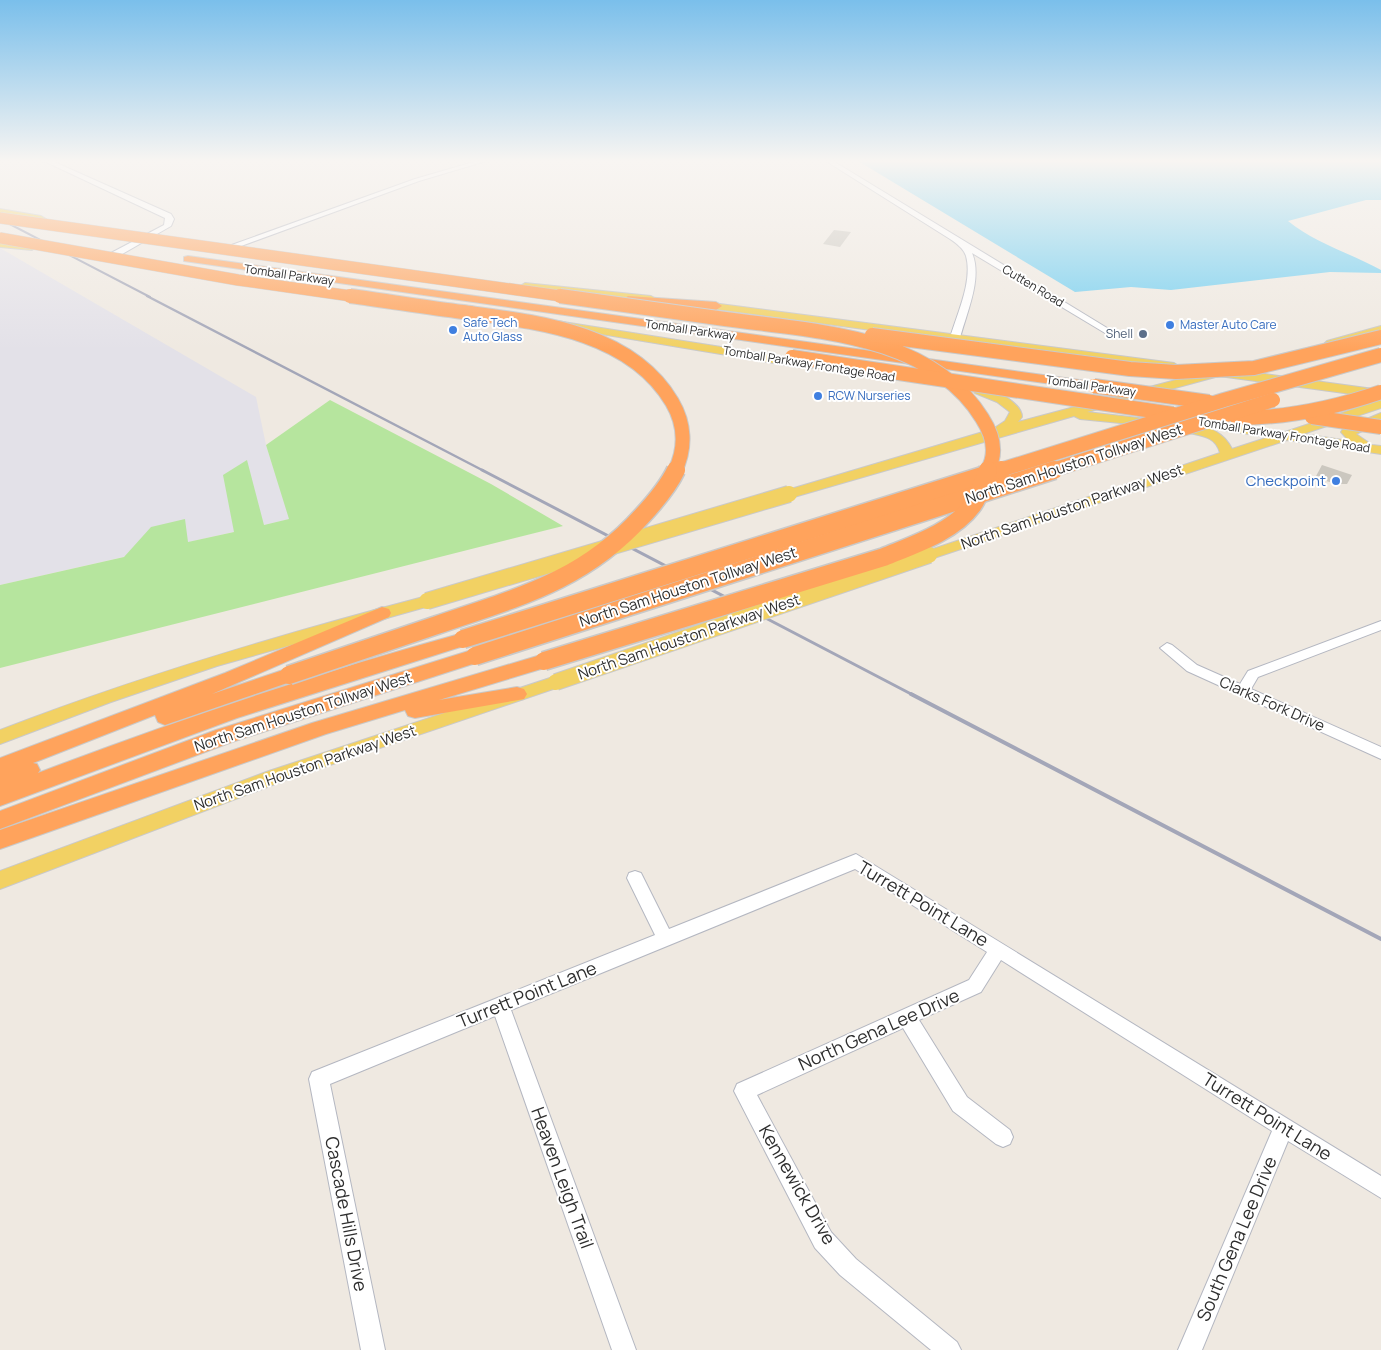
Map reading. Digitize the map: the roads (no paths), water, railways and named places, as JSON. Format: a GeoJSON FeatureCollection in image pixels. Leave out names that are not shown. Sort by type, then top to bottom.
{"type":"FeatureCollection","features":[{"type":"Feature","properties":{"kind":"highway","name":"Tomball Parkway"},"geometry":{"type":"LineString","coordinates":[[6,224],[192,256],[240,268],[434,291]]}},
{"type":"Feature","properties":{"kind":"highway"},"geometry":{"type":"LineString","coordinates":[[0,840],[319,728],[884,557],[936,536],[972,507],[995,455],[990,429],[959,391],[936,372],[916,360],[879,345],[841,335],[43,224]]}},
{"type":"Feature","properties":{"kind":"highway","name":"Tomball Parkway"},"geometry":{"type":"LineString","coordinates":[[0,230],[1095,382],[1381,417]]}},
{"type":"Feature","properties":{"kind":"highway"},"geometry":{"type":"LineString","coordinates":[[0,238],[238,280],[527,321],[559,328],[592,339],[623,354],[653,376],[670,396],[680,419],[684,448],[670,484],[639,522],[589,563],[555,581],[512,600],[159,720],[0,782]]}},
{"type":"Feature","properties":{"kind":"highway"},"geometry":{"type":"LineString","coordinates":[[240,268],[412,301],[558,322],[584,328]]}},
{"type":"Feature","properties":{"kind":"highway"},"geometry":{"type":"LineString","coordinates":[[434,291],[716,306]]}},
{"type":"Feature","properties":{"kind":"highway"},"geometry":{"type":"LineString","coordinates":[[434,291],[792,357],[1203,417],[1246,418],[1286,416],[1322,411],[1381,393]]}},
{"type":"Feature","properties":{"kind":"highway"},"geometry":{"type":"LineString","coordinates":[[548,294],[623,301],[1130,369],[1176,372],[1254,368],[1381,337]]}},
{"type":"Feature","properties":{"kind":"highway","name":"North Sam Houston Tollway West"},"geometry":{"type":"LineString","coordinates":[[0,820],[224,736],[469,648],[1205,406],[1381,355]]}},
{"type":"Feature","properties":{"kind":"highway","name":"North Sam Houston Tollway West"},"geometry":{"type":"LineString","coordinates":[[0,797],[68,770],[352,672],[469,648],[1381,368]]}},
{"type":"Feature","properties":{"kind":"highway","name":"Tomball Parkway"},"geometry":{"type":"LineString","coordinates":[[1095,382],[1381,427]]}},
{"type":"Feature","properties":{"kind":"highway"},"geometry":{"type":"LineString","coordinates":[[0,767],[232,678],[382,613]]}},
{"type":"Feature","properties":{"kind":"highway"},"geometry":{"type":"LineString","coordinates":[[0,846],[322,734],[418,710],[517,694]]}},
{"type":"Feature","properties":{"kind":"main road"},"geometry":{"type":"LineString","coordinates":[[75,224],[150,236],[546,289],[716,306],[1381,393]]}},
{"type":"Feature","properties":{"kind":"main road","name":"Tomball Parkway Frontage Road"},"geometry":{"type":"LineString","coordinates":[[0,244],[114,255],[251,280],[584,328],[770,360],[1378,449]]}},
{"type":"Feature","properties":{"kind":"main road"},"geometry":{"type":"LineString","coordinates":[[0,737],[65,711],[224,658],[427,601],[983,436],[1381,329]]}},
{"type":"Feature","properties":{"kind":"main road"},"geometry":{"type":"LineString","coordinates":[[1280,356],[1275,360],[1277,365],[1296,374],[1381,386]]}},
{"type":"Feature","properties":{"kind":"main road"},"geometry":{"type":"LineString","coordinates":[[1024,397],[1083,397],[1141,382],[1149,373],[1139,366],[1100,357]]}},
{"type":"Feature","properties":{"kind":"main road"},"geometry":{"type":"LineString","coordinates":[[1335,388],[1356,404],[1355,412]]}},
{"type":"Feature","properties":{"kind":"main road"},"geometry":{"type":"LineString","coordinates":[[979,390],[1010,405],[1016,411],[1016,417],[1010,424],[983,436]]}},
{"type":"Feature","properties":{"kind":"main road"},"geometry":{"type":"LineString","coordinates":[[1147,392],[1137,398],[1135,403],[1145,411],[1162,416]]}},
{"type":"Feature","properties":{"kind":"main road","name":"North Sam Houston Parkway West"},"geometry":{"type":"LineString","coordinates":[[0,880],[132,828],[517,694],[1381,404]]}},
{"type":"Feature","properties":{"kind":"main road"},"geometry":{"type":"LineString","coordinates":[[1062,416],[1093,415],[1201,431],[1221,439],[1225,444],[1227,455]]}},
{"type":"Feature","properties":{"kind":"main road"},"geometry":{"type":"LineString","coordinates":[[1378,449],[1351,437],[1348,432],[1381,417]]}},
{"type":"Feature","properties":{"kind":"street"},"geometry":{"type":"LineString","coordinates":[[114,255],[168,224]]}},
{"type":"Feature","properties":{"kind":"street"},"geometry":{"type":"LineString","coordinates":[[230,247],[294,224]]}},
{"type":"Feature","properties":{"kind":"street","name":"Cutten Road"},"geometry":{"type":"LineString","coordinates":[[929,224],[1108,332]]}},
{"type":"Feature","properties":{"kind":"street","name":"Cutten Road"},"geometry":{"type":"LineString","coordinates":[[958,242],[970,256],[972,270]]}},
{"type":"Feature","properties":{"kind":"street"},"geometry":{"type":"LineString","coordinates":[[955,338],[972,270],[996,264]]}},
{"type":"Feature","properties":{"kind":"street"},"geometry":{"type":"LineString","coordinates":[[1243,691],[1253,674],[1381,625]]}},
{"type":"Feature","properties":{"kind":"street","name":"Clarks Fork Drive"},"geometry":{"type":"LineString","coordinates":[[1167,648],[1192,668],[1381,754]]}},
{"type":"Feature","properties":{"kind":"street","name":"Turrett Point Lane"},"geometry":{"type":"LineString","coordinates":[[319,1079],[856,861],[1381,1188]]}},
{"type":"Feature","properties":{"kind":"street"},"geometry":{"type":"LineString","coordinates":[[635,878],[665,938]]}},
{"type":"Feature","properties":{"kind":"street","name":"North Gena Lee Drive"},"geometry":{"type":"LineString","coordinates":[[744,1091],[975,986],[998,949]]}},
{"type":"Feature","properties":{"kind":"street","name":"Heaven Leigh Trail"},"geometry":{"type":"LineString","coordinates":[[500,1006],[624,1350]]}},
{"type":"Feature","properties":{"kind":"street"},"geometry":{"type":"LineString","coordinates":[[907,1017],[960,1104],[1003,1137]]}},
{"type":"Feature","properties":{"kind":"street","name":"Cascade Hills Drive"},"geometry":{"type":"LineString","coordinates":[[319,1079],[373,1350]]}},
{"type":"Feature","properties":{"kind":"street","name":"Kennewick Drive"},"geometry":{"type":"LineString","coordinates":[[744,1091],[823,1240],[848,1267],[949,1350]]}},
{"type":"Feature","properties":{"kind":"street","name":"South Gena Lee Drive"},"geometry":{"type":"LineString","coordinates":[[1190,1350],[1284,1127]]}},
{"type":"Feature","properties":{"kind":"water"},"geometry":{"type":"Polygon","coordinates":[[[962,224],[1292,224],[1321,242],[1381,270],[1381,273],[1330,272],[1171,290],[1131,287],[1075,292],[962,224]]]}},
{"type":"Feature","properties":{"kind":"railway"},"geometry":{"type":"LineString","coordinates":[[10,224],[150,297]]}},
{"type":"Feature","properties":{"kind":"railway"},"geometry":{"type":"LineString","coordinates":[[147,296],[484,471]]}},
{"type":"Feature","properties":{"kind":"railway"},"geometry":{"type":"LineString","coordinates":[[482,470],[913,695]]}},
{"type":"Feature","properties":{"kind":"railway"},"geometry":{"type":"LineString","coordinates":[[911,694],[1381,939]]}},
{"type":"Feature","properties":{"kind":"place","name":"Master Auto Care"},"geometry":{"type":"Point","coordinates":[1170,325]}},
{"type":"Feature","properties":{"kind":"place","name":"Safe Tech Auto Glass"},"geometry":{"type":"Point","coordinates":[453,330]}},
{"type":"Feature","properties":{"kind":"place","name":"Shell"},"geometry":{"type":"Point","coordinates":[1143,334]}},
{"type":"Feature","properties":{"kind":"place","name":"RCW Nurseries"},"geometry":{"type":"Point","coordinates":[818,396]}},
{"type":"Feature","properties":{"kind":"place","name":"Checkpoint"},"geometry":{"type":"Point","coordinates":[1336,481]}}]}
